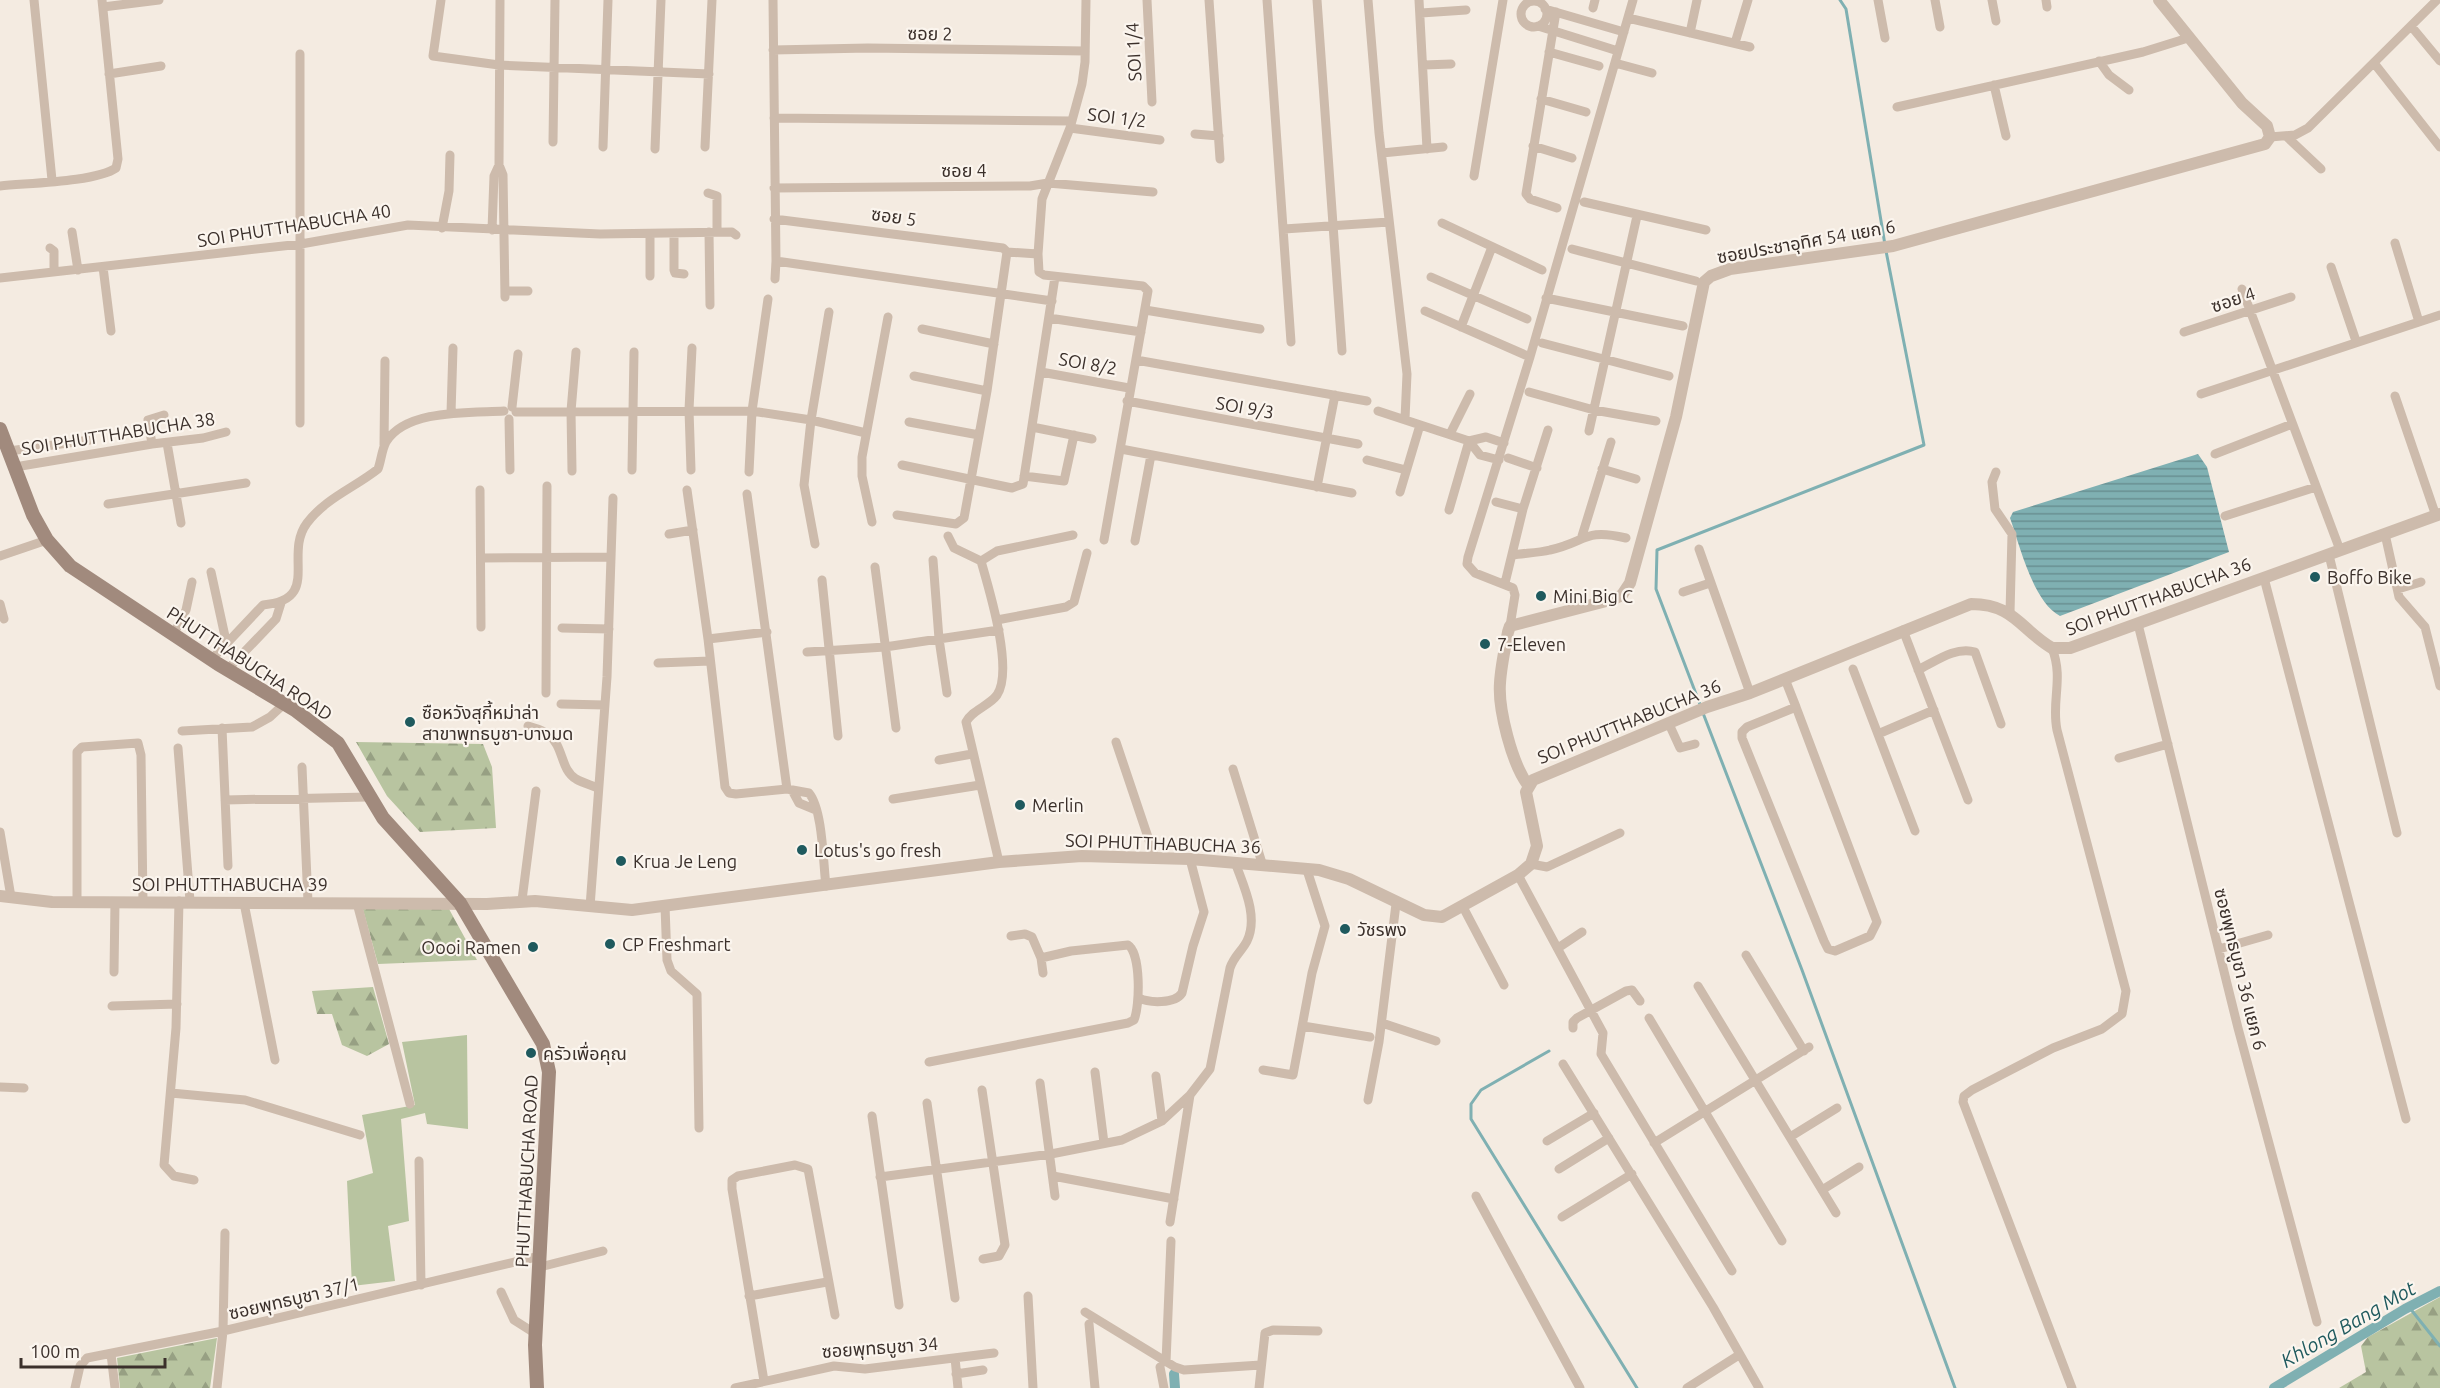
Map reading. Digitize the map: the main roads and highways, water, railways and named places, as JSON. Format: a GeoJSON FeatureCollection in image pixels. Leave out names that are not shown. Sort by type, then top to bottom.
{"type":"FeatureCollection","features":[{"type":"Feature","properties":{"kind":"main road","name":"PHUTTHABUCHA ROAD"},"geometry":{"type":"LineString","coordinates":[[0,429],[30,509],[47,540],[76,572],[211,660],[323,729],[338,743],[368,797],[383,818],[460,903],[532,1023],[548,1058],[536,1334],[537,1388]]}},
{"type":"Feature","properties":{"kind":"water"},"geometry":{"type":"Polygon","coordinates":[[[2198,454],[2207,467],[2229,552],[2060,616],[2051,609],[2042,599],[2023,558],[2010,518],[2013,512],[2198,454]]]}},
{"type":"Feature","properties":{"kind":"waterway"},"geometry":{"type":"LineString","coordinates":[[1840,0],[1846,9],[1885,245]]}},
{"type":"Feature","properties":{"kind":"waterway"},"geometry":{"type":"LineString","coordinates":[[1701,707],[1656,589],[1657,550],[1924,445],[1886,251]]}},
{"type":"Feature","properties":{"kind":"waterway"},"geometry":{"type":"LineString","coordinates":[[1703,713],[1802,970],[1955,1388]]}},
{"type":"Feature","properties":{"kind":"waterway"},"geometry":{"type":"LineString","coordinates":[[1549,1051],[1481,1090],[1471,1104],[1471,1119],[1637,1388]]}},
{"type":"Feature","properties":{"kind":"waterway","name":"Khlong Bang Mot"},"geometry":{"type":"LineString","coordinates":[[2274,1388],[2405,1309],[2440,1291]]}},
{"type":"Feature","properties":{"kind":"waterway"},"geometry":{"type":"LineString","coordinates":[[2409,1307],[2440,1346]]}},
{"type":"Feature","properties":{"kind":"waterway"},"geometry":{"type":"LineString","coordinates":[[1174,1374],[1175,1388]]}},
{"type":"Feature","properties":{"kind":"place","name":"Boffo Bike"},"geometry":{"type":"Point","coordinates":[2315,577]}},
{"type":"Feature","properties":{"kind":"place","name":"Mini Big C"},"geometry":{"type":"Point","coordinates":[1541,596]}},
{"type":"Feature","properties":{"kind":"place","name":"7-Eleven"},"geometry":{"type":"Point","coordinates":[1485,644]}},
{"type":"Feature","properties":{"kind":"place","name":"ซือหวังสุกี้หม่าล่า สาขาพุทธบูชา-บางมด"},"geometry":{"type":"Point","coordinates":[410,722]}},
{"type":"Feature","properties":{"kind":"place","name":"Merlin"},"geometry":{"type":"Point","coordinates":[1020,805]}},
{"type":"Feature","properties":{"kind":"place","name":"Lotus's go fresh"},"geometry":{"type":"Point","coordinates":[802,850]}},
{"type":"Feature","properties":{"kind":"place","name":"Krua Je Leng"},"geometry":{"type":"Point","coordinates":[621,861]}},
{"type":"Feature","properties":{"kind":"place","name":"วัชรพง"},"geometry":{"type":"Point","coordinates":[1345,929]}},
{"type":"Feature","properties":{"kind":"place","name":"CP Freshmart"},"geometry":{"type":"Point","coordinates":[610,944]}},
{"type":"Feature","properties":{"kind":"place","name":"Oooi Ramen"},"geometry":{"type":"Point","coordinates":[533,947]}},
{"type":"Feature","properties":{"kind":"place","name":"ครัวเพื่อคุณ"},"geometry":{"type":"Point","coordinates":[531,1053]}}]}
